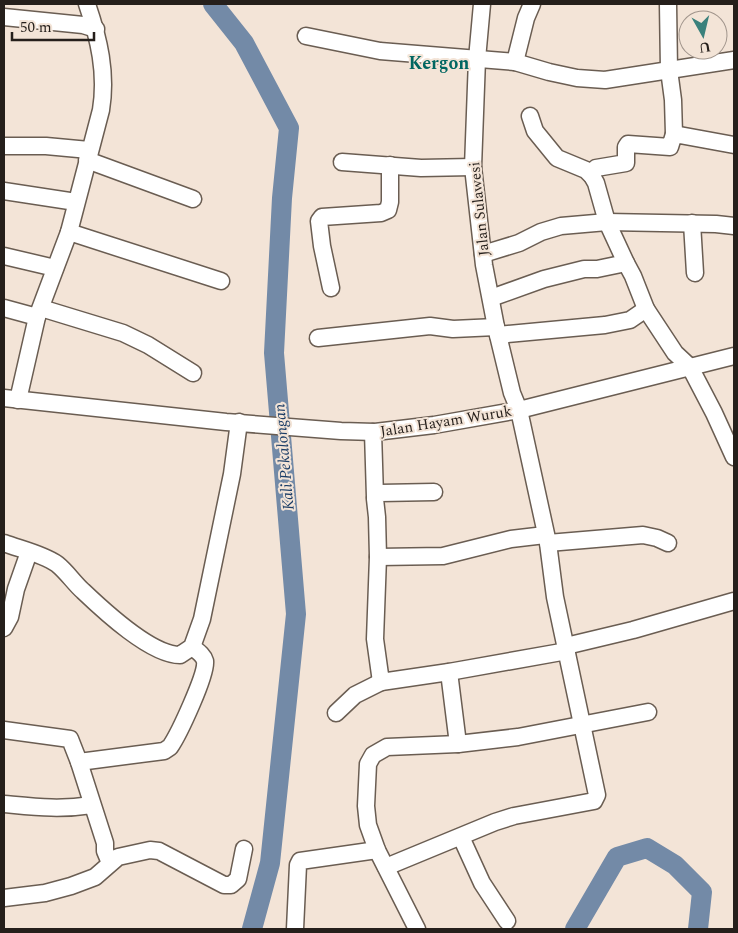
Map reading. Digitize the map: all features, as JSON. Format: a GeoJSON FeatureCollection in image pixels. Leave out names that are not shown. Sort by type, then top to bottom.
{"type":"FeatureCollection","features":[{"type":"Feature","properties":{"kind":"street"},"geometry":{"type":"LineString","coordinates":[[11,399],[39,312],[69,232],[103,99],[102,60],[96,29],[87,4]]}},
{"type":"Feature","properties":{"kind":"street","name":"Jalan Sulawesi"},"geometry":{"type":"LineString","coordinates":[[461,837],[514,816],[596,799],[597,790],[555,597],[546,539],[519,410],[512,392],[497,331],[483,254],[473,167],[477,59],[482,4]]}},
{"type":"Feature","properties":{"kind":"street"},"geometry":{"type":"LineString","coordinates":[[515,62],[526,18],[532,4]]}},
{"type":"Feature","properties":{"kind":"street"},"geometry":{"type":"LineString","coordinates":[[592,176],[596,168],[626,163],[626,147],[628,144],[670,147],[674,134],[673,100],[669,70],[668,4]]}},
{"type":"Feature","properties":{"kind":"street"},"geometry":{"type":"LineString","coordinates":[[4,17],[96,29]]}},
{"type":"Feature","properties":{"kind":"street"},"geometry":{"type":"LineString","coordinates":[[306,36],[380,51],[515,62],[549,72],[592,80],[605,80],[734,60]]}},
{"type":"Feature","properties":{"kind":"street"},"geometry":{"type":"LineString","coordinates":[[530,116],[535,131],[557,158],[586,170],[592,176],[596,183],[607,222],[633,276],[646,309],[674,353],[690,367],[734,457]]}},
{"type":"Feature","properties":{"kind":"street"},"geometry":{"type":"LineString","coordinates":[[674,134],[734,145]]}},
{"type":"Feature","properties":{"kind":"street"},"geometry":{"type":"LineString","coordinates":[[4,146],[46,146],[88,155],[193,199]]}},
{"type":"Feature","properties":{"kind":"street"},"geometry":{"type":"LineString","coordinates":[[342,162],[421,168],[473,167]]}},
{"type":"Feature","properties":{"kind":"street"},"geometry":{"type":"LineString","coordinates":[[331,288],[319,221],[322,217],[381,213],[388,210],[390,202],[390,165]]}},
{"type":"Feature","properties":{"kind":"street"},"geometry":{"type":"LineString","coordinates":[[4,191],[76,202]]}},
{"type":"Feature","properties":{"kind":"street"},"geometry":{"type":"LineString","coordinates":[[483,254],[519,243],[541,232],[561,226],[607,222],[692,223],[734,226]]}},
{"type":"Feature","properties":{"kind":"street"},"geometry":{"type":"LineString","coordinates":[[692,223],[695,273]]}},
{"type":"Feature","properties":{"kind":"street"},"geometry":{"type":"LineString","coordinates":[[69,232],[221,281]]}},
{"type":"Feature","properties":{"kind":"street"},"geometry":{"type":"LineString","coordinates":[[4,256],[55,268]]}},
{"type":"Feature","properties":{"kind":"street"},"geometry":{"type":"LineString","coordinates":[[491,298],[544,279],[584,269],[626,264]]}},
{"type":"Feature","properties":{"kind":"street"},"geometry":{"type":"LineString","coordinates":[[4,308],[39,312],[123,332],[193,373]]}},
{"type":"Feature","properties":{"kind":"street"},"geometry":{"type":"LineString","coordinates":[[318,338],[430,326],[497,331],[605,325],[630,320],[646,309]]}},
{"type":"Feature","properties":{"kind":"street","name":"Jalan Hayam Wuruk"},"geometry":{"type":"LineString","coordinates":[[11,399],[242,423],[341,432],[373,432],[434,425],[519,410],[734,356]]}},
{"type":"Feature","properties":{"kind":"street"},"geometry":{"type":"LineString","coordinates":[[4,543],[49,558],[123,626],[164,653],[180,655],[192,647],[202,619],[242,423]]}},
{"type":"Feature","properties":{"kind":"street"},"geometry":{"type":"LineString","coordinates":[[373,432],[378,557],[375,638],[381,682]]}},
{"type":"Feature","properties":{"kind":"street"},"geometry":{"type":"LineString","coordinates":[[375,496],[380,493],[434,492]]}},
{"type":"Feature","properties":{"kind":"street"},"geometry":{"type":"LineString","coordinates":[[378,557],[443,556],[511,539],[644,535],[668,543]]}},
{"type":"Feature","properties":{"kind":"street"},"geometry":{"type":"LineString","coordinates":[[4,628],[10,617],[10,588],[28,552]]}},
{"type":"Feature","properties":{"kind":"street"},"geometry":{"type":"LineString","coordinates":[[336,713],[355,695],[381,682],[449,672],[566,649],[734,601]]}},
{"type":"Feature","properties":{"kind":"street"},"geometry":{"type":"LineString","coordinates":[[79,762],[164,751],[170,747],[195,695],[204,670],[205,661],[202,655],[192,647]]}},
{"type":"Feature","properties":{"kind":"street"},"geometry":{"type":"LineString","coordinates":[[449,672],[458,744]]}},
{"type":"Feature","properties":{"kind":"street"},"geometry":{"type":"LineString","coordinates":[[417,929],[377,850],[368,825],[366,806],[368,764],[373,755],[387,747],[458,744],[518,737],[584,726],[648,712]]}},
{"type":"Feature","properties":{"kind":"street"},"geometry":{"type":"LineString","coordinates":[[4,730],[70,739],[105,843],[105,851],[110,864]]}},
{"type":"Feature","properties":{"kind":"street"},"geometry":{"type":"LineString","coordinates":[[4,804],[30,808],[92,805]]}},
{"type":"Feature","properties":{"kind":"street"},"geometry":{"type":"LineString","coordinates":[[386,867],[461,837],[482,883],[507,921]]}},
{"type":"Feature","properties":{"kind":"street"},"geometry":{"type":"LineString","coordinates":[[4,898],[45,893],[71,886],[95,877],[118,857],[150,850],[154,850],[228,886],[238,879],[244,849]]}},
{"type":"Feature","properties":{"kind":"street"},"geometry":{"type":"LineString","coordinates":[[295,929],[300,860],[377,850]]}},
{"type":"Feature","properties":{"kind":"waterway","name":"Kali Pekalongan"},"geometry":{"type":"LineString","coordinates":[[213,4],[244,43],[289,128],[282,198],[274,353],[296,614],[270,863],[252,929]]}},
{"type":"Feature","properties":{"kind":"waterway","name":"Kali Pekalongan"},"geometry":{"type":"LineString","coordinates":[[575,929],[617,857],[647,848],[675,865],[702,892],[698,929]]}},
{"type":"Feature","properties":{"kind":"district","name":"Kergon"},"geometry":{"type":"Point","coordinates":[439,63]}}]}
